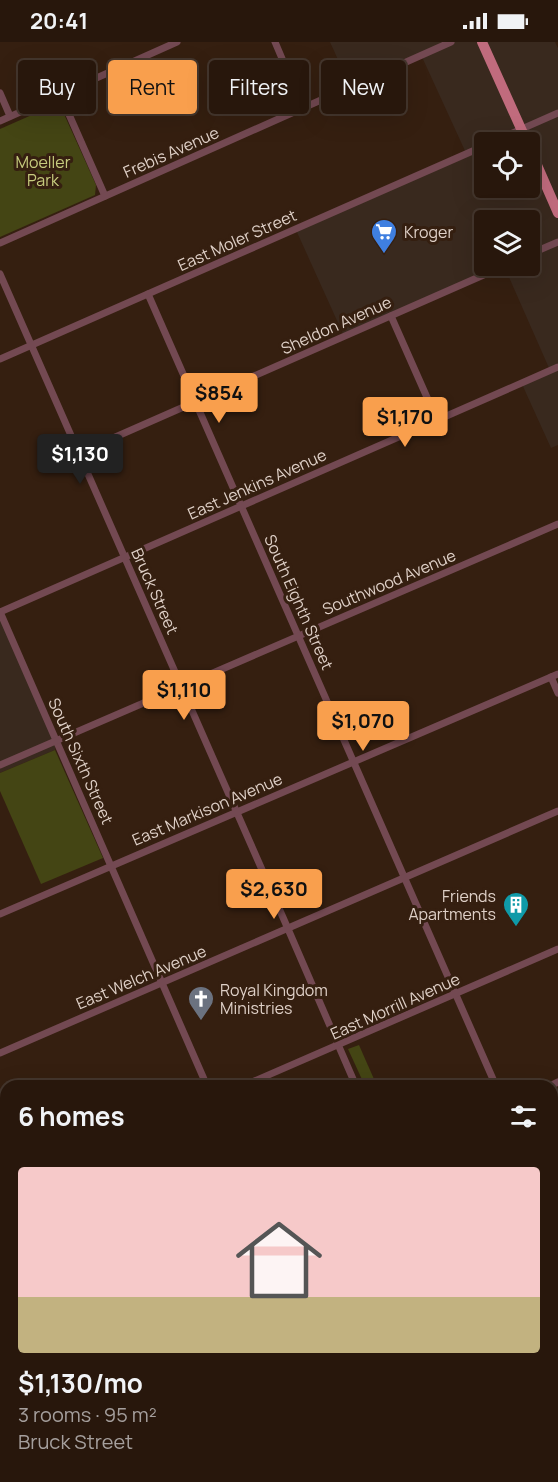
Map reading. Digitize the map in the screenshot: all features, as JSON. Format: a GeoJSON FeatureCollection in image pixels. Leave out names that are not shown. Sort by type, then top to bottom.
{"type":"FeatureCollection","features":[{"type":"Feature","properties":{"kind":"main road"},"geometry":{"type":"LineString","coordinates":[[482,42],[522,132]]}},
{"type":"Feature","properties":{"kind":"main road"},"geometry":{"type":"LineString","coordinates":[[540,172],[558,213]]}},
{"type":"Feature","properties":{"kind":"street"},"geometry":{"type":"LineString","coordinates":[[96,78],[177,42]]}},
{"type":"Feature","properties":{"kind":"street"},"geometry":{"type":"LineString","coordinates":[[275,42],[283,60]]}},
{"type":"Feature","properties":{"kind":"street","name":"Frebis Avenue"},"geometry":{"type":"LineString","coordinates":[[309,105],[451,42]]}},
{"type":"Feature","properties":{"kind":"street"},"geometry":{"type":"LineString","coordinates":[[0,93],[10,116]]}},
{"type":"Feature","properties":{"kind":"street"},"geometry":{"type":"LineString","coordinates":[[0,121],[18,112]]}},
{"type":"Feature","properties":{"kind":"street"},"geometry":{"type":"LineString","coordinates":[[514,132],[558,113]]}},
{"type":"Feature","properties":{"kind":"street"},"geometry":{"type":"LineString","coordinates":[[69,114],[105,196]]}},
{"type":"Feature","properties":{"kind":"street","name":"Frebis Avenue"},"geometry":{"type":"LineString","coordinates":[[0,243],[290,114]]}},
{"type":"Feature","properties":{"kind":"street","name":"East Moler Street"},"geometry":{"type":"LineString","coordinates":[[0,359],[474,150]]}},
{"type":"Feature","properties":{"kind":"street"},"geometry":{"type":"LineString","coordinates":[[540,250],[558,242]]}},
{"type":"Feature","properties":{"kind":"street","name":"Bruck Street"},"geometry":{"type":"LineString","coordinates":[[0,274],[353,1080]]}},
{"type":"Feature","properties":{"kind":"street","name":"Sheldon Avenue"},"geometry":{"type":"LineString","coordinates":[[79,453],[481,276]]}},
{"type":"Feature","properties":{"kind":"street","name":"South Eighth Street"},"geometry":{"type":"LineString","coordinates":[[148,294],[493,1080]]}},
{"type":"Feature","properties":{"kind":"street"},"geometry":{"type":"LineString","coordinates":[[391,316],[437,420]]}},
{"type":"Feature","properties":{"kind":"street","name":"East Jenkins Avenue"},"geometry":{"type":"LineString","coordinates":[[0,612],[558,367]]}},
{"type":"Feature","properties":{"kind":"street","name":"Southwood Avenue"},"geometry":{"type":"LineString","coordinates":[[0,765],[558,524]]}},
{"type":"Feature","properties":{"kind":"street","name":"South Sixth Street"},"geometry":{"type":"LineString","coordinates":[[0,612],[204,1080]]}},
{"type":"Feature","properties":{"kind":"street"},"geometry":{"type":"LineString","coordinates":[[555,675],[558,693]]}},
{"type":"Feature","properties":{"kind":"street","name":"East Markison Avenue"},"geometry":{"type":"LineString","coordinates":[[0,914],[555,675]]}},
{"type":"Feature","properties":{"kind":"street","name":"East Welch Avenue"},"geometry":{"type":"LineString","coordinates":[[0,1053],[558,811]]}},
{"type":"Feature","properties":{"kind":"street","name":"East Morrill Avenue"},"geometry":{"type":"LineString","coordinates":[[257,1080],[558,949]]}},
{"type":"Feature","properties":{"kind":"shaded area"},"geometry":{"type":"Polygon","coordinates":[[[330,42],[555,42],[558,48],[558,445],[551,448],[521,382],[549,368],[508,276],[540,276],[540,210],[474,210],[474,276],[479,276],[344,336],[296,230],[466,153],[422,57],[406,63],[406,60],[338,60],[330,42]]]}},
{"type":"Feature","properties":{"kind":"shaded area"},"geometry":{"type":"Polygon","coordinates":[[[0,616],[56,739],[55,750],[0,773],[0,616]]]}},
{"type":"Feature","properties":{"kind":"green space","name":"Moeller Park"},"geometry":{"type":"Polygon","coordinates":[[[34,114],[64,114],[96,185],[95,195],[0,237],[0,129],[34,114]]]}},
{"type":"Feature","properties":{"kind":"green space"},"geometry":{"type":"Polygon","coordinates":[[[55,750],[103,858],[41,884],[0,791],[0,773],[55,750]]]}},
{"type":"Feature","properties":{"kind":"green space"},"geometry":{"type":"Polygon","coordinates":[[[359,1045],[374,1080],[362,1080],[348,1049],[359,1045]]]}},
{"type":"Feature","properties":{"kind":"place","name":"Kroger"},"geometry":{"type":"Point","coordinates":[384,255]}},
{"type":"Feature","properties":{"kind":"place","name":"Friends Apartments"},"geometry":{"type":"Point","coordinates":[516,928]}},
{"type":"Feature","properties":{"kind":"place","name":"Royal Kingdom Ministries"},"geometry":{"type":"Point","coordinates":[201,1022]}}]}
